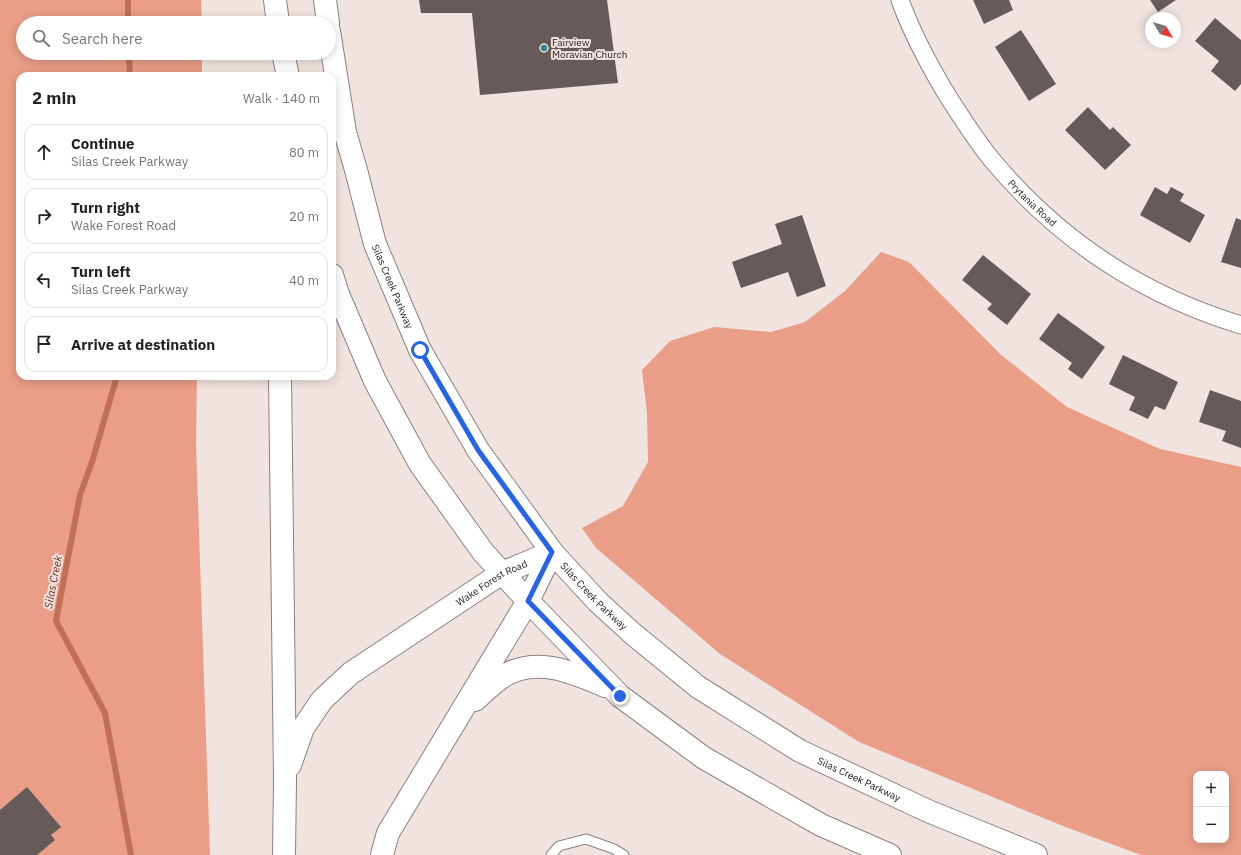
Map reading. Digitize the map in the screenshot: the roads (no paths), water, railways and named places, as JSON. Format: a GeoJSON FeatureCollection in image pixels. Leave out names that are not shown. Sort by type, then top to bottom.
{"type":"FeatureCollection","features":[{"type":"Feature","properties":{"kind":"main road"},"geometry":{"type":"LineString","coordinates":[[325,0],[327,16]]}},
{"type":"Feature","properties":{"kind":"main road"},"geometry":{"type":"LineString","coordinates":[[276,60],[277,72]]}},
{"type":"Feature","properties":{"kind":"main road"},"geometry":{"type":"LineString","coordinates":[[285,60],[287,72]]}},
{"type":"Feature","properties":{"kind":"main road","name":"Silas Creek Parkway"},"geometry":{"type":"LineString","coordinates":[[334,60],[335,72]]}},
{"type":"Feature","properties":{"kind":"main road","name":"Silas Creek Parkway"},"geometry":{"type":"LineString","coordinates":[[336,75],[345,132],[375,244],[417,343],[478,450],[552,552],[598,602],[633,634],[698,687],[808,754],[928,811],[1036,855]]}},
{"type":"Feature","properties":{"kind":"main road"},"geometry":{"type":"LineString","coordinates":[[336,288],[375,381],[420,464],[482,552],[613,689],[620,696],[704,758],[821,825],[890,855]]}},
{"type":"Feature","properties":{"kind":"main road","name":"Wake Forest Road"},"geometry":{"type":"LineString","coordinates":[[280,380],[285,780],[284,855]]}},
{"type":"Feature","properties":{"kind":"main road","name":"Wake Forest Road"},"geometry":{"type":"LineString","coordinates":[[285,780],[303,728],[322,700],[351,673],[502,573],[552,552]]}},
{"type":"Feature","properties":{"kind":"main road","name":"Wake Forest Road"},"geometry":{"type":"LineString","coordinates":[[382,855],[388,833],[528,601],[552,552]]}},
{"type":"Feature","properties":{"kind":"main road"},"geometry":{"type":"LineString","coordinates":[[460,714],[506,675],[524,668],[549,667],[569,671],[613,689]]}},
{"type":"Feature","properties":{"kind":"street","name":"Prytania Road"},"geometry":{"type":"LineString","coordinates":[[900,0],[905,14],[930,65],[959,114],[992,159],[1029,201],[1072,238],[1110,266],[1159,293],[1210,316],[1241,325]]}},
{"type":"Feature","properties":{"kind":"lane"},"geometry":{"type":"LineString","coordinates":[[551,855],[559,846],[586,839],[614,849],[624,855]]}},
{"type":"Feature","properties":{"kind":"waterway","name":"Silas Creek"},"geometry":{"type":"LineString","coordinates":[[128,0],[128,16]]}},
{"type":"Feature","properties":{"kind":"waterway","name":"Silas Creek"},"geometry":{"type":"LineString","coordinates":[[129,60],[130,72]]}},
{"type":"Feature","properties":{"kind":"waterway","name":"Silas Creek"},"geometry":{"type":"LineString","coordinates":[[116,380],[92,462],[80,495],[56,621],[105,713],[131,855]]}},
{"type":"Feature","properties":{"kind":"place","name":"Fairview Moravian Church"},"geometry":{"type":"Point","coordinates":[544,48]}}]}
